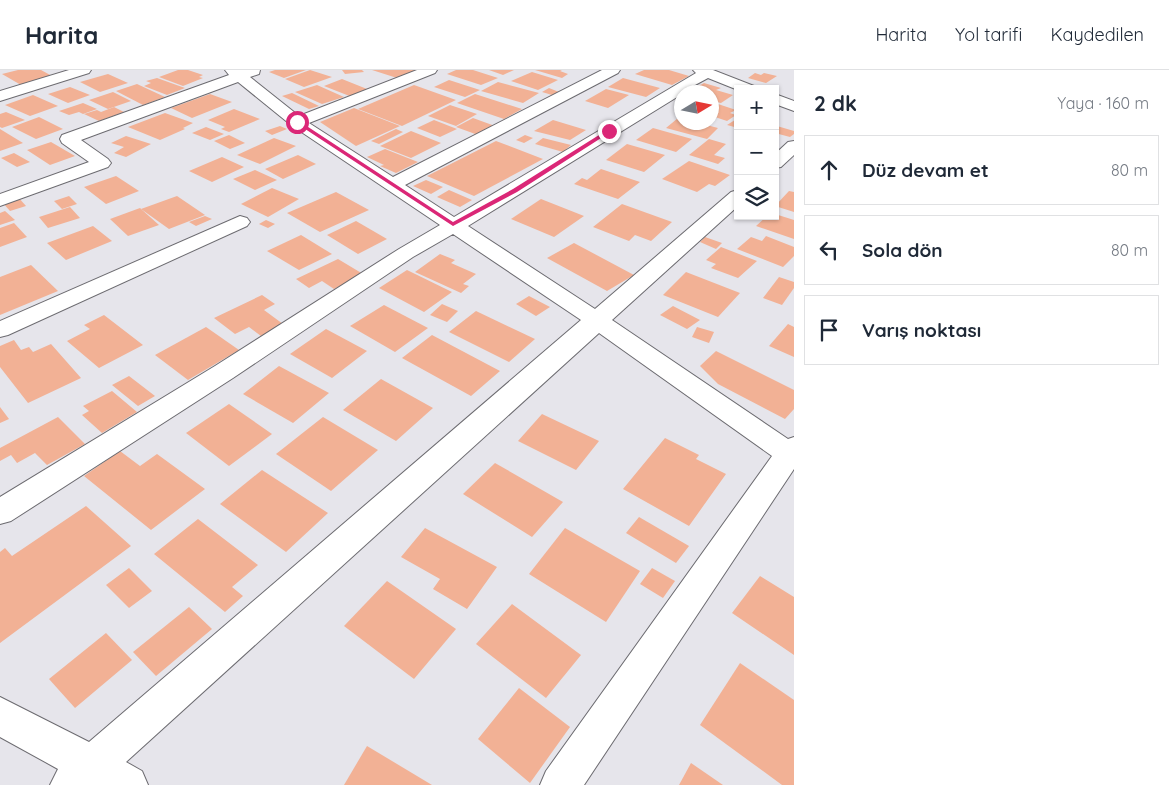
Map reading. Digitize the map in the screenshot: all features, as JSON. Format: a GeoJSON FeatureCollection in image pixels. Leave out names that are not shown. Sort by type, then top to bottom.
{"type":"FeatureCollection","features":[{"type":"Feature","properties":{"kind":"street"},"geometry":{"type":"LineString","coordinates":[[0,96],[84,70]]}},
{"type":"Feature","properties":{"kind":"street"},"geometry":{"type":"LineString","coordinates":[[297,122],[430,70]]}},
{"type":"Feature","properties":{"kind":"street"},"geometry":{"type":"LineString","coordinates":[[392,185],[613,70]]}},
{"type":"Feature","properties":{"kind":"street"},"geometry":{"type":"LineString","coordinates":[[0,512],[232,367],[406,253],[453,224],[515,190],[703,71],[739,85]]}},
{"type":"Feature","properties":{"kind":"street"},"geometry":{"type":"LineString","coordinates":[[0,200],[102,163],[68,139],[242,72],[297,122],[453,224],[792,453],[560,785]]}},
{"type":"Feature","properties":{"kind":"street"},"geometry":{"type":"LineString","coordinates":[[779,100],[794,106]]}},
{"type":"Feature","properties":{"kind":"street"},"geometry":{"type":"LineString","coordinates":[[779,159],[794,146]]}},
{"type":"Feature","properties":{"kind":"street"},"geometry":{"type":"LineString","coordinates":[[81,775],[734,200]]}},
{"type":"Feature","properties":{"kind":"street"},"geometry":{"type":"LineString","coordinates":[[0,330],[240,222]]}},
{"type":"Feature","properties":{"kind":"street"},"geometry":{"type":"LineString","coordinates":[[0,716],[81,775],[128,785]]}},
{"type":"Feature","properties":{"kind":"building"},"geometry":{"type":"Polygon","coordinates":[[[18,70],[41,70],[52,76],[21,85],[2,74],[18,70]]]}},
{"type":"Feature","properties":{"kind":"building"},"geometry":{"type":"Polygon","coordinates":[[[178,70],[188,70],[203,75],[199,77],[203,78],[183,86],[159,77],[178,70]]]}},
{"type":"Feature","properties":{"kind":"building"},"geometry":{"type":"Polygon","coordinates":[[[275,70],[306,70],[284,78],[269,72],[275,70]]]}},
{"type":"Feature","properties":{"kind":"building"},"geometry":{"type":"Polygon","coordinates":[[[310,70],[332,77],[304,87],[285,79],[310,70]]]}},
{"type":"Feature","properties":{"kind":"building"},"geometry":{"type":"Polygon","coordinates":[[[342,70],[362,70],[364,72],[345,74],[342,70]]]}},
{"type":"Feature","properties":{"kind":"building"},"geometry":{"type":"Polygon","coordinates":[[[372,70],[416,70],[397,78],[372,70]]]}},
{"type":"Feature","properties":{"kind":"building"},"geometry":{"type":"Polygon","coordinates":[[[456,70],[473,70],[498,78],[481,85],[447,74],[456,70]]]}},
{"type":"Feature","properties":{"kind":"building"},"geometry":{"type":"Polygon","coordinates":[[[489,70],[514,70],[503,75],[489,70]]]}},
{"type":"Feature","properties":{"kind":"building"},"geometry":{"type":"Polygon","coordinates":[[[535,70],[562,70],[560,71],[568,74],[562,78],[535,70]]]}},
{"type":"Feature","properties":{"kind":"building"},"geometry":{"type":"Polygon","coordinates":[[[644,70],[669,70],[689,76],[672,85],[635,74],[644,70]]]}},
{"type":"Feature","properties":{"kind":"building"},"geometry":{"type":"Polygon","coordinates":[[[532,72],[558,80],[538,90],[511,81],[532,72]]]}},
{"type":"Feature","properties":{"kind":"building"},"geometry":{"type":"Polygon","coordinates":[[[755,73],[777,76],[766,83],[748,78],[755,73]]]}},
{"type":"Feature","properties":{"kind":"building"},"geometry":{"type":"Polygon","coordinates":[[[108,74],[128,83],[100,92],[80,82],[108,74]]]}},
{"type":"Feature","properties":{"kind":"building"},"geometry":{"type":"Polygon","coordinates":[[[157,78],[185,88],[167,95],[144,86],[151,83],[146,81],[157,78]]]}},
{"type":"Feature","properties":{"kind":"building"},"geometry":{"type":"Polygon","coordinates":[[[623,78],[660,88],[646,97],[608,87],[623,78]]]}},
{"type":"Feature","properties":{"kind":"building"},"geometry":{"type":"Polygon","coordinates":[[[342,79],[367,89],[362,91],[365,92],[352,97],[324,86],[342,79]]]}},
{"type":"Feature","properties":{"kind":"building"},"geometry":{"type":"Polygon","coordinates":[[[449,80],[480,90],[465,97],[434,87],[449,80]]]}},
{"type":"Feature","properties":{"kind":"building"},"geometry":{"type":"Polygon","coordinates":[[[498,82],[539,93],[523,103],[481,91],[498,82]]]}},
{"type":"Feature","properties":{"kind":"building"},"geometry":{"type":"Polygon","coordinates":[[[137,84],[165,97],[143,105],[116,91],[137,84]]]}},
{"type":"Feature","properties":{"kind":"building"},"geometry":{"type":"Polygon","coordinates":[[[317,85],[344,97],[322,104],[295,92],[317,85]]]}},
{"type":"Feature","properties":{"kind":"building"},"geometry":{"type":"Polygon","coordinates":[[[414,85],[456,100],[402,126],[358,109],[414,85]]]}},
{"type":"Feature","properties":{"kind":"building"},"geometry":{"type":"Polygon","coordinates":[[[70,87],[90,95],[68,103],[48,94],[70,87]]]}},
{"type":"Feature","properties":{"kind":"building"},"geometry":{"type":"Polygon","coordinates":[[[549,88],[559,92],[552,95],[542,92],[549,88]]]}},
{"type":"Feature","properties":{"kind":"building"},"geometry":{"type":"Polygon","coordinates":[[[606,89],[629,95],[608,108],[585,101],[606,89]]]}},
{"type":"Feature","properties":{"kind":"building"},"geometry":{"type":"Polygon","coordinates":[[[719,91],[733,95],[719,103],[719,91]]]}},
{"type":"Feature","properties":{"kind":"building"},"geometry":{"type":"Polygon","coordinates":[[[113,92],[131,101],[108,109],[89,100],[113,92]]]}},
{"type":"Feature","properties":{"kind":"building"},"geometry":{"type":"Polygon","coordinates":[[[292,93],[319,106],[309,109],[282,96],[292,93]]]}},
{"type":"Feature","properties":{"kind":"building"},"geometry":{"type":"Polygon","coordinates":[[[210,94],[232,102],[192,118],[171,108],[210,94]]]}},
{"type":"Feature","properties":{"kind":"building"},"geometry":{"type":"Polygon","coordinates":[[[475,94],[522,109],[504,119],[457,103],[475,94]]]}},
{"type":"Feature","properties":{"kind":"building"},"geometry":{"type":"Polygon","coordinates":[[[33,95],[58,106],[30,116],[5,105],[33,95]]]}},
{"type":"Feature","properties":{"kind":"building"},"geometry":{"type":"Polygon","coordinates":[[[83,103],[97,109],[83,114],[79,112],[69,115],[59,111],[83,103]]]}},
{"type":"Feature","properties":{"kind":"building"},"geometry":{"type":"Polygon","coordinates":[[[719,104],[734,109],[730,113],[734,114],[734,116],[727,121],[719,118],[719,104]]]}},
{"type":"Feature","properties":{"kind":"building"},"geometry":{"type":"Polygon","coordinates":[[[450,105],[477,114],[456,126],[428,116],[450,105]]]}},
{"type":"Feature","properties":{"kind":"building"},"geometry":{"type":"Polygon","coordinates":[[[114,107],[124,112],[99,121],[84,114],[97,110],[101,112],[114,107]]]}},
{"type":"Feature","properties":{"kind":"building"},"geometry":{"type":"Polygon","coordinates":[[[354,108],[400,126],[356,146],[320,122],[354,108]]]}},
{"type":"Feature","properties":{"kind":"building"},"geometry":{"type":"Polygon","coordinates":[[[234,109],[260,119],[229,132],[221,129],[225,127],[208,120],[234,109]]]}},
{"type":"Feature","properties":{"kind":"building"},"geometry":{"type":"Polygon","coordinates":[[[6,112],[25,120],[2,128],[0,127],[0,114],[6,112]]]}},
{"type":"Feature","properties":{"kind":"building"},"geometry":{"type":"Polygon","coordinates":[[[165,113],[193,123],[183,128],[185,129],[160,140],[128,127],[165,113]]]}},
{"type":"Feature","properties":{"kind":"building"},"geometry":{"type":"Polygon","coordinates":[[[39,117],[63,129],[36,139],[12,127],[39,117]]]}},
{"type":"Feature","properties":{"kind":"building"},"geometry":{"type":"Polygon","coordinates":[[[473,118],[495,126],[478,135],[456,127],[473,118]]]}},
{"type":"Feature","properties":{"kind":"building"},"geometry":{"type":"Polygon","coordinates":[[[434,120],[457,129],[440,137],[417,128],[434,120]]]}},
{"type":"Feature","properties":{"kind":"building"},"geometry":{"type":"Polygon","coordinates":[[[553,120],[586,130],[570,140],[534,131],[553,120]]]}},
{"type":"Feature","properties":{"kind":"building"},"geometry":{"type":"Polygon","coordinates":[[[674,121],[674,130],[716,130],[707,139],[666,128],[674,121]]]}},
{"type":"Feature","properties":{"kind":"building"},"geometry":{"type":"Polygon","coordinates":[[[734,121],[734,127],[727,125],[734,121]]]}},
{"type":"Feature","properties":{"kind":"building"},"geometry":{"type":"Polygon","coordinates":[[[280,126],[287,129],[272,135],[265,131],[280,126]]]}},
{"type":"Feature","properties":{"kind":"building"},"geometry":{"type":"Polygon","coordinates":[[[206,127],[224,134],[210,140],[192,133],[206,127]]]}},
{"type":"Feature","properties":{"kind":"building"},"geometry":{"type":"Polygon","coordinates":[[[779,127],[794,131],[794,134],[790,137],[779,134],[779,127]]]}},
{"type":"Feature","properties":{"kind":"building"},"geometry":{"type":"Polygon","coordinates":[[[653,128],[692,139],[676,152],[636,140],[653,128]]]}},
{"type":"Feature","properties":{"kind":"building"},"geometry":{"type":"Polygon","coordinates":[[[0,129],[23,143],[0,151],[0,129]]]}},
{"type":"Feature","properties":{"kind":"building"},"geometry":{"type":"Polygon","coordinates":[[[396,129],[403,132],[379,144],[371,141],[396,129]]]}},
{"type":"Feature","properties":{"kind":"building"},"geometry":{"type":"Polygon","coordinates":[[[411,131],[441,143],[411,158],[380,146],[411,131]]]}},
{"type":"Feature","properties":{"kind":"building"},"geometry":{"type":"Polygon","coordinates":[[[229,135],[245,143],[230,149],[214,141],[229,135]]]}},
{"type":"Feature","properties":{"kind":"building"},"geometry":{"type":"Polygon","coordinates":[[[525,135],[533,138],[524,143],[516,140],[525,135]]]}},
{"type":"Feature","properties":{"kind":"building"},"geometry":{"type":"Polygon","coordinates":[[[126,136],[151,144],[126,157],[114,153],[124,147],[111,143],[126,136]]]}},
{"type":"Feature","properties":{"kind":"building"},"geometry":{"type":"Polygon","coordinates":[[[274,138],[296,146],[260,164],[237,155],[274,138]]]}},
{"type":"Feature","properties":{"kind":"building"},"geometry":{"type":"Polygon","coordinates":[[[543,138],[571,145],[563,152],[535,144],[543,138]]]}},
{"type":"Feature","properties":{"kind":"building"},"geometry":{"type":"Polygon","coordinates":[[[709,139],[726,144],[714,155],[725,158],[718,164],[689,155],[709,139]]]}},
{"type":"Feature","properties":{"kind":"building"},"geometry":{"type":"Polygon","coordinates":[[[496,141],[543,159],[474,196],[427,176],[496,141]]]}},
{"type":"Feature","properties":{"kind":"building"},"geometry":{"type":"Polygon","coordinates":[[[51,142],[75,156],[50,165],[27,150],[51,142]]]}},
{"type":"Feature","properties":{"kind":"building"},"geometry":{"type":"Polygon","coordinates":[[[627,144],[665,155],[644,172],[606,160],[627,144]]]}},
{"type":"Feature","properties":{"kind":"building"},"geometry":{"type":"Polygon","coordinates":[[[385,149],[418,162],[396,173],[380,166],[384,165],[367,157],[385,149]]]}},
{"type":"Feature","properties":{"kind":"building"},"geometry":{"type":"Polygon","coordinates":[[[14,153],[30,162],[17,167],[1,158],[14,153]]]}},
{"type":"Feature","properties":{"kind":"building"},"geometry":{"type":"Polygon","coordinates":[[[298,155],[316,164],[283,179],[265,169],[298,155]]]}},
{"type":"Feature","properties":{"kind":"building"},"geometry":{"type":"Polygon","coordinates":[[[222,157],[244,167],[212,182],[189,171],[222,157]]]}},
{"type":"Feature","properties":{"kind":"building"},"geometry":{"type":"Polygon","coordinates":[[[689,161],[730,175],[715,186],[709,184],[697,192],[662,179],[689,161]]]}},
{"type":"Feature","properties":{"kind":"building"},"geometry":{"type":"Polygon","coordinates":[[[601,169],[640,182],[618,199],[574,184],[582,178],[587,180],[601,169]]]}},
{"type":"Feature","properties":{"kind":"building"},"geometry":{"type":"Polygon","coordinates":[[[255,170],[277,180],[255,190],[233,179],[255,170]]]}},
{"type":"Feature","properties":{"kind":"building"},"geometry":{"type":"Polygon","coordinates":[[[116,176],[139,191],[106,204],[84,187],[116,176]]]}},
{"type":"Feature","properties":{"kind":"building"},"geometry":{"type":"Polygon","coordinates":[[[426,180],[443,187],[431,194],[413,186],[426,180]]]}},
{"type":"Feature","properties":{"kind":"building"},"geometry":{"type":"Polygon","coordinates":[[[272,188],[299,199],[268,217],[241,204],[272,188]]]}},
{"type":"Feature","properties":{"kind":"building"},"geometry":{"type":"Polygon","coordinates":[[[449,190],[472,200],[460,207],[437,197],[449,190]]]}},
{"type":"Feature","properties":{"kind":"building"},"geometry":{"type":"Polygon","coordinates":[[[789,191],[794,192],[794,212],[779,207],[779,202],[789,191]]]}},
{"type":"Feature","properties":{"kind":"building"},"geometry":{"type":"Polygon","coordinates":[[[336,192],[369,210],[320,232],[287,213],[336,192]]]}},
{"type":"Feature","properties":{"kind":"building"},"geometry":{"type":"Polygon","coordinates":[[[69,196],[77,204],[62,209],[54,201],[69,196]]]}},
{"type":"Feature","properties":{"kind":"building"},"geometry":{"type":"Polygon","coordinates":[[[177,196],[205,215],[169,229],[141,209],[177,196]]]}},
{"type":"Feature","properties":{"kind":"building"},"geometry":{"type":"Polygon","coordinates":[[[18,197],[26,206],[10,211],[2,202],[18,197]]]}},
{"type":"Feature","properties":{"kind":"building"},"geometry":{"type":"Polygon","coordinates":[[[541,199],[584,216],[554,237],[511,219],[541,199]]]}},
{"type":"Feature","properties":{"kind":"building"},"geometry":{"type":"Polygon","coordinates":[[[622,204],[672,222],[651,241],[635,235],[629,241],[593,227],[622,204]]]}},
{"type":"Feature","properties":{"kind":"building"},"geometry":{"type":"Polygon","coordinates":[[[70,207],[80,218],[48,228],[39,217],[70,207]]]}},
{"type":"Feature","properties":{"kind":"building"},"geometry":{"type":"Polygon","coordinates":[[[140,208],[159,225],[128,236],[110,219],[140,208]]]}},
{"type":"Feature","properties":{"kind":"building"},"geometry":{"type":"Polygon","coordinates":[[[5,211],[15,220],[0,225],[0,213],[5,211]]]}},
{"type":"Feature","properties":{"kind":"building"},"geometry":{"type":"Polygon","coordinates":[[[779,215],[794,220],[794,239],[756,226],[763,220],[779,220],[779,215]]]}},
{"type":"Feature","properties":{"kind":"building"},"geometry":{"type":"Polygon","coordinates":[[[205,216],[212,219],[196,226],[189,222],[205,216]]]}},
{"type":"Feature","properties":{"kind":"building"},"geometry":{"type":"Polygon","coordinates":[[[266,220],[275,224],[268,228],[259,224],[266,220]]]}},
{"type":"Feature","properties":{"kind":"building"},"geometry":{"type":"Polygon","coordinates":[[[356,221],[387,239],[358,254],[327,235],[356,221]]]}},
{"type":"Feature","properties":{"kind":"building"},"geometry":{"type":"Polygon","coordinates":[[[14,223],[27,237],[0,247],[0,228],[14,223]]]}},
{"type":"Feature","properties":{"kind":"building"},"geometry":{"type":"Polygon","coordinates":[[[93,226],[112,241],[66,260],[47,243],[93,226]]]}},
{"type":"Feature","properties":{"kind":"building"},"geometry":{"type":"Polygon","coordinates":[[[301,235],[332,254],[299,270],[267,251],[301,235]]]}},
{"type":"Feature","properties":{"kind":"building"},"geometry":{"type":"Polygon","coordinates":[[[766,236],[794,247],[794,256],[783,267],[737,249],[751,237],[762,241],[766,236]]]}},
{"type":"Feature","properties":{"kind":"building"},"geometry":{"type":"Polygon","coordinates":[[[705,237],[722,243],[716,249],[700,242],[705,237]]]}},
{"type":"Feature","properties":{"kind":"building"},"geometry":{"type":"Polygon","coordinates":[[[574,243],[634,275],[607,291],[547,258],[574,243]]]}},
{"type":"Feature","properties":{"kind":"building"},"geometry":{"type":"Polygon","coordinates":[[[721,247],[757,261],[738,278],[711,268],[716,264],[706,260],[721,247]]]}},
{"type":"Feature","properties":{"kind":"building"},"geometry":{"type":"Polygon","coordinates":[[[440,254],[455,260],[451,263],[476,274],[463,284],[469,286],[461,293],[415,272],[440,254]]]}},
{"type":"Feature","properties":{"kind":"building"},"geometry":{"type":"Polygon","coordinates":[[[338,259],[363,274],[334,289],[322,281],[309,288],[296,279],[338,259]]]}},
{"type":"Feature","properties":{"kind":"building"},"geometry":{"type":"Polygon","coordinates":[[[31,265],[58,291],[0,315],[0,277],[31,265]]]}},
{"type":"Feature","properties":{"kind":"building"},"geometry":{"type":"Polygon","coordinates":[[[407,270],[452,292],[424,312],[379,288],[407,270]]]}},
{"type":"Feature","properties":{"kind":"building"},"geometry":{"type":"Polygon","coordinates":[[[686,272],[740,293],[718,317],[663,295],[686,272]]]}},
{"type":"Feature","properties":{"kind":"building"},"geometry":{"type":"Polygon","coordinates":[[[779,277],[794,282],[794,288],[782,305],[763,298],[779,277]]]}},
{"type":"Feature","properties":{"kind":"building"},"geometry":{"type":"Polygon","coordinates":[[[262,295],[275,304],[264,310],[283,324],[261,336],[249,327],[235,334],[214,318],[262,295]]]}},
{"type":"Feature","properties":{"kind":"building"},"geometry":{"type":"Polygon","coordinates":[[[529,296],[550,307],[536,316],[516,304],[529,296]]]}},
{"type":"Feature","properties":{"kind":"building"},"geometry":{"type":"Polygon","coordinates":[[[442,304],[458,311],[447,322],[430,315],[442,304]]]}},
{"type":"Feature","properties":{"kind":"building"},"geometry":{"type":"Polygon","coordinates":[[[384,305],[428,328],[395,352],[350,326],[384,305]]]}},
{"type":"Feature","properties":{"kind":"building"},"geometry":{"type":"Polygon","coordinates":[[[673,306],[700,320],[687,329],[660,315],[673,306]]]}},
{"type":"Feature","properties":{"kind":"building"},"geometry":{"type":"Polygon","coordinates":[[[476,311],[535,339],[509,362],[449,332],[476,311]]]}},
{"type":"Feature","properties":{"kind":"building"},"geometry":{"type":"Polygon","coordinates":[[[104,315],[143,345],[99,368],[67,341],[90,329],[84,325],[104,315]]]}},
{"type":"Feature","properties":{"kind":"building"},"geometry":{"type":"Polygon","coordinates":[[[788,324],[794,327],[794,357],[769,346],[788,324]]]}},
{"type":"Feature","properties":{"kind":"building"},"geometry":{"type":"Polygon","coordinates":[[[206,327],[239,350],[188,380],[155,355],[206,327]]]}},
{"type":"Feature","properties":{"kind":"building"},"geometry":{"type":"Polygon","coordinates":[[[697,327],[714,332],[709,343],[692,337],[697,327]]]}},
{"type":"Feature","properties":{"kind":"building"},"geometry":{"type":"Polygon","coordinates":[[[326,329],[367,351],[332,378],[290,354],[326,329]]]}},
{"type":"Feature","properties":{"kind":"building"},"geometry":{"type":"Polygon","coordinates":[[[432,335],[500,371],[471,396],[402,358],[432,335]]]}},
{"type":"Feature","properties":{"kind":"building"},"geometry":{"type":"Polygon","coordinates":[[[14,340],[21,350],[29,347],[33,352],[51,344],[81,378],[28,403],[0,367],[0,346],[14,340]]]}},
{"type":"Feature","properties":{"kind":"building"},"geometry":{"type":"Polygon","coordinates":[[[716,351],[794,390],[794,409],[785,419],[718,384],[700,366],[716,351]]]}},
{"type":"Feature","properties":{"kind":"building"},"geometry":{"type":"Polygon","coordinates":[[[279,366],[329,393],[293,423],[243,394],[279,366]]]}},
{"type":"Feature","properties":{"kind":"building"},"geometry":{"type":"Polygon","coordinates":[[[129,376],[155,396],[138,406],[112,385],[129,376]]]}},
{"type":"Feature","properties":{"kind":"building"},"geometry":{"type":"Polygon","coordinates":[[[381,379],[433,408],[396,441],[343,410],[381,379]]]}},
{"type":"Feature","properties":{"kind":"building"},"geometry":{"type":"Polygon","coordinates":[[[112,391],[137,412],[102,433],[82,415],[89,411],[83,406],[112,391]]]}},
{"type":"Feature","properties":{"kind":"building"},"geometry":{"type":"Polygon","coordinates":[[[229,404],[272,434],[229,466],[186,433],[229,404]]]}},
{"type":"Feature","properties":{"kind":"building"},"geometry":{"type":"Polygon","coordinates":[[[0,407],[9,419],[0,423],[0,407]]]}},
{"type":"Feature","properties":{"kind":"building"},"geometry":{"type":"Polygon","coordinates":[[[542,414],[599,441],[576,470],[518,441],[542,414]]]}},
{"type":"Feature","properties":{"kind":"building"},"geometry":{"type":"Polygon","coordinates":[[[58,417],[85,444],[47,465],[35,453],[17,463],[11,455],[0,461],[0,448],[58,417]]]}},
{"type":"Feature","properties":{"kind":"building"},"geometry":{"type":"Polygon","coordinates":[[[323,417],[378,450],[331,491],[276,454],[323,417]]]}},
{"type":"Feature","properties":{"kind":"building"},"geometry":{"type":"Polygon","coordinates":[[[665,438],[699,455],[696,459],[726,474],[689,526],[623,489],[665,438]]]}},
{"type":"Feature","properties":{"kind":"building"},"geometry":{"type":"Polygon","coordinates":[[[120,451],[140,466],[157,454],[205,489],[151,530],[84,476],[120,451]]]}},
{"type":"Feature","properties":{"kind":"building"},"geometry":{"type":"Polygon","coordinates":[[[495,463],[563,502],[532,537],[463,494],[495,463]]]}},
{"type":"Feature","properties":{"kind":"building"},"geometry":{"type":"Polygon","coordinates":[[[262,470],[328,513],[286,552],[220,504],[262,470]]]}},
{"type":"Feature","properties":{"kind":"building"},"geometry":{"type":"Polygon","coordinates":[[[86,506],[131,546],[0,643],[0,552],[5,548],[12,556],[86,506]]]}},
{"type":"Feature","properties":{"kind":"building"},"geometry":{"type":"Polygon","coordinates":[[[639,517],[689,546],[676,563],[626,533],[639,517]]]}},
{"type":"Feature","properties":{"kind":"building"},"geometry":{"type":"Polygon","coordinates":[[[198,519],[258,565],[232,587],[243,596],[225,612],[154,554],[198,519]]]}},
{"type":"Feature","properties":{"kind":"building"},"geometry":{"type":"Polygon","coordinates":[[[425,528],[497,567],[467,609],[433,589],[440,579],[401,557],[425,528]]]}},
{"type":"Feature","properties":{"kind":"building"},"geometry":{"type":"Polygon","coordinates":[[[565,528],[640,571],[606,622],[529,574],[565,528]]]}},
{"type":"Feature","properties":{"kind":"building"},"geometry":{"type":"Polygon","coordinates":[[[129,568],[152,591],[129,608],[106,585],[129,568]]]}},
{"type":"Feature","properties":{"kind":"building"},"geometry":{"type":"Polygon","coordinates":[[[652,568],[675,581],[663,598],[640,584],[652,568]]]}},
{"type":"Feature","properties":{"kind":"building"},"geometry":{"type":"Polygon","coordinates":[[[760,576],[794,597],[794,655],[732,613],[760,576]]]}},
{"type":"Feature","properties":{"kind":"building"},"geometry":{"type":"Polygon","coordinates":[[[387,581],[456,629],[414,679],[344,626],[387,581]]]}},
{"type":"Feature","properties":{"kind":"building"},"geometry":{"type":"Polygon","coordinates":[[[512,604],[581,655],[546,698],[476,644],[512,604]]]}},
{"type":"Feature","properties":{"kind":"building"},"geometry":{"type":"Polygon","coordinates":[[[189,607],[212,629],[156,676],[133,652],[189,607]]]}},
{"type":"Feature","properties":{"kind":"building"},"geometry":{"type":"Polygon","coordinates":[[[106,633],[132,660],[75,708],[49,679],[106,633]]]}},
{"type":"Feature","properties":{"kind":"building"},"geometry":{"type":"Polygon","coordinates":[[[740,663],[794,700],[794,785],[782,785],[700,725],[740,663]]]}},
{"type":"Feature","properties":{"kind":"building"},"geometry":{"type":"Polygon","coordinates":[[[519,688],[570,727],[530,783],[478,739],[519,688]]]}},
{"type":"Feature","properties":{"kind":"building"},"geometry":{"type":"Polygon","coordinates":[[[367,746],[432,785],[344,785],[367,746]]]}},
{"type":"Feature","properties":{"kind":"building"},"geometry":{"type":"Polygon","coordinates":[[[691,763],[723,785],[679,785],[691,763]]]}},
{"type":"Feature","properties":{"kind":"route"},"geometry":{"type":"LineString","coordinates":[[297,122],[453,224],[515,190],[609,131]]}}]}
